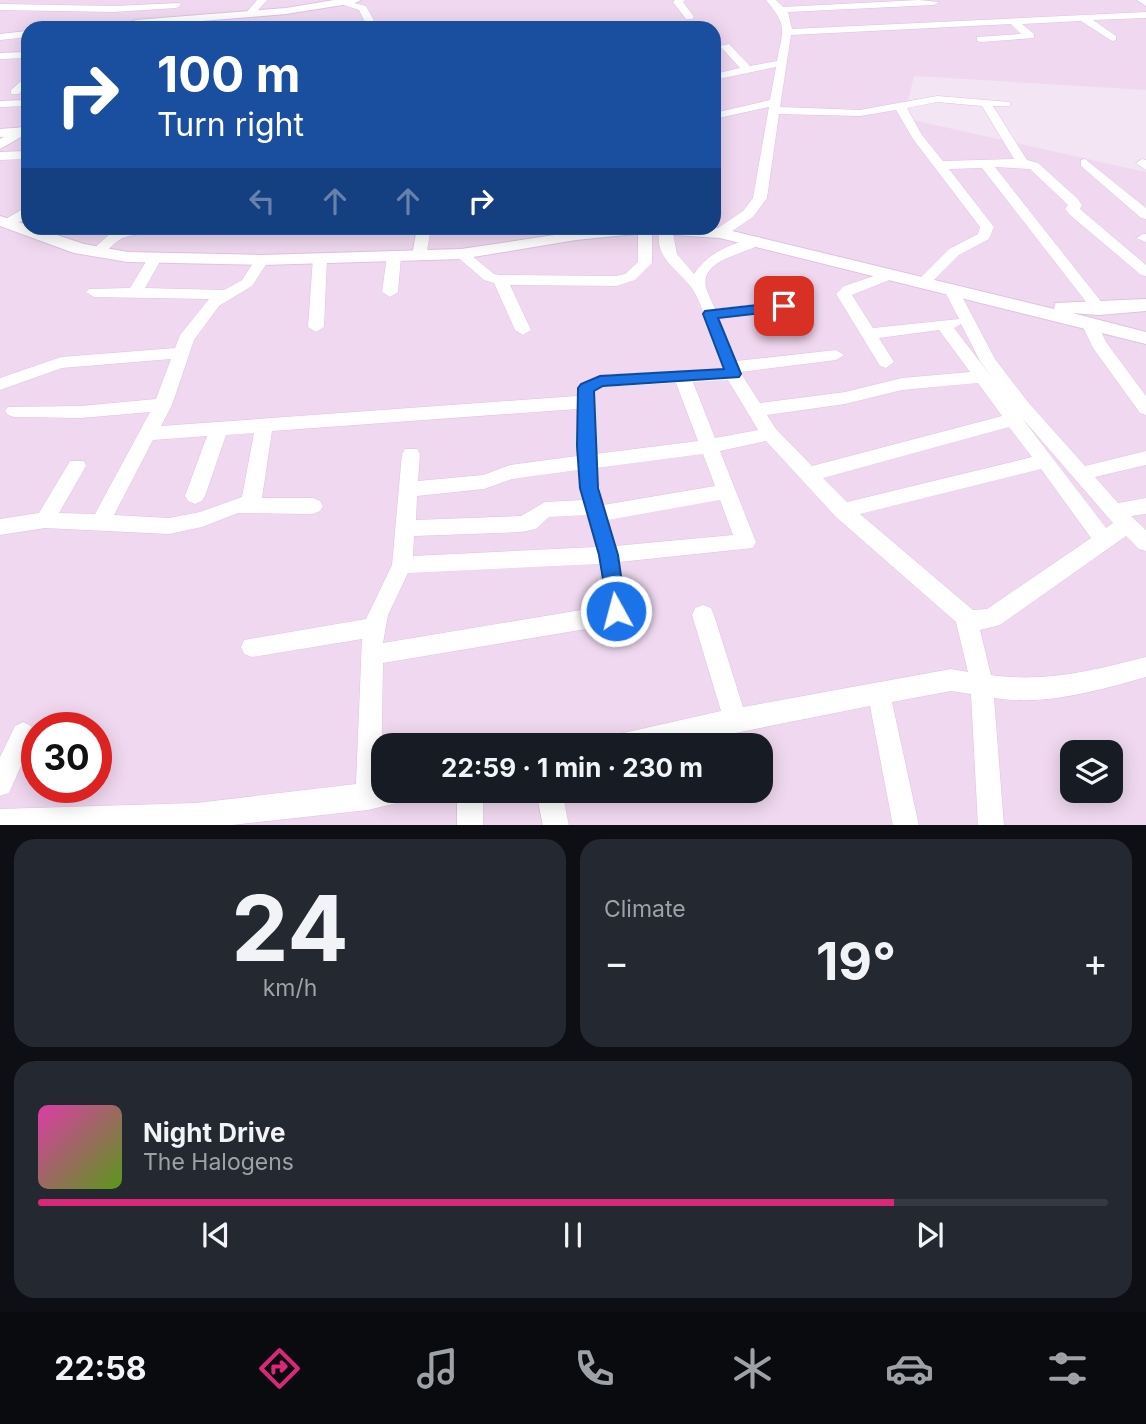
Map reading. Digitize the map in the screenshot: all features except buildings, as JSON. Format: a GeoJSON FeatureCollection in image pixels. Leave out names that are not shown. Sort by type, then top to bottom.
{"type":"FeatureCollection","features":[{"type":"Feature","properties":{"kind":"street"},"geometry":{"type":"LineString","coordinates":[[248,15],[261,0]]}},
{"type":"Feature","properties":{"kind":"street"},"geometry":{"type":"LineString","coordinates":[[680,0],[678,2],[689,18]]}},
{"type":"Feature","properties":{"kind":"street"},"geometry":{"type":"LineString","coordinates":[[721,232],[748,214],[760,198],[788,20],[771,0]]}},
{"type":"Feature","properties":{"kind":"street"},"geometry":{"type":"LineString","coordinates":[[177,2],[168,21],[248,15],[350,1],[363,8],[370,21]]}},
{"type":"Feature","properties":{"kind":"street"},"geometry":{"type":"LineString","coordinates":[[0,7],[114,9],[177,2]]}},
{"type":"Feature","properties":{"kind":"street"},"geometry":{"type":"LineString","coordinates":[[781,10],[934,2]]}},
{"type":"Feature","properties":{"kind":"street"},"geometry":{"type":"LineString","coordinates":[[865,7],[885,29]]}},
{"type":"Feature","properties":{"kind":"street"},"geometry":{"type":"LineString","coordinates":[[786,32],[1146,15]]}},
{"type":"Feature","properties":{"kind":"street"},"geometry":{"type":"LineString","coordinates":[[1083,18],[1112,38]]}},
{"type":"Feature","properties":{"kind":"street"},"geometry":{"type":"LineString","coordinates":[[981,39],[1030,36],[1014,22]]}},
{"type":"Feature","properties":{"kind":"street"},"geometry":{"type":"LineString","coordinates":[[0,37],[21,35]]}},
{"type":"Feature","properties":{"kind":"street"},"geometry":{"type":"LineString","coordinates":[[725,46],[748,70]]}},
{"type":"Feature","properties":{"kind":"street"},"geometry":{"type":"LineString","coordinates":[[0,56],[21,55]]}},
{"type":"Feature","properties":{"kind":"street"},"geometry":{"type":"LineString","coordinates":[[721,76],[781,63]]}},
{"type":"Feature","properties":{"kind":"street"},"geometry":{"type":"LineString","coordinates":[[15,92],[21,86]]}},
{"type":"Feature","properties":{"kind":"street"},"geometry":{"type":"LineString","coordinates":[[0,93],[21,92]]}},
{"type":"Feature","properties":{"kind":"street"},"geometry":{"type":"LineString","coordinates":[[721,115],[774,106],[851,113],[937,99],[1006,104]]}},
{"type":"Feature","properties":{"kind":"street"},"geometry":{"type":"LineString","coordinates":[[985,102],[1022,163]]}},
{"type":"Feature","properties":{"kind":"street"},"geometry":{"type":"LineString","coordinates":[[0,104],[21,103]]}},
{"type":"Feature","properties":{"kind":"street"},"geometry":{"type":"LineString","coordinates":[[900,104],[911,131],[941,164],[983,220],[986,232],[980,239],[954,253],[924,282]]}},
{"type":"Feature","properties":{"kind":"street"},"geometry":{"type":"LineString","coordinates":[[0,133],[21,131]]}},
{"type":"Feature","properties":{"kind":"street"},"geometry":{"type":"LineString","coordinates":[[0,145],[21,133]]}},
{"type":"Feature","properties":{"kind":"street"},"geometry":{"type":"LineString","coordinates":[[0,156],[21,155]]}},
{"type":"Feature","properties":{"kind":"street"},"geometry":{"type":"LineString","coordinates":[[941,164],[1022,163],[1034,166],[1073,202],[1075,205],[1072,209],[1075,212],[1146,272]]}},
{"type":"Feature","properties":{"kind":"street"},"geometry":{"type":"LineString","coordinates":[[1085,163],[1146,215]]}},
{"type":"Feature","properties":{"kind":"street"},"geometry":{"type":"LineString","coordinates":[[986,164],[1094,316],[1104,352],[1146,409]]}},
{"type":"Feature","properties":{"kind":"street"},"geometry":{"type":"LineString","coordinates":[[4,222],[21,214]]}},
{"type":"Feature","properties":{"kind":"street"},"geometry":{"type":"LineString","coordinates":[[4,222],[21,228]]}},
{"type":"Feature","properties":{"kind":"street"},"geometry":{"type":"LineString","coordinates":[[721,233],[1024,306],[1094,316],[1146,338]]}},
{"type":"Feature","properties":{"kind":"street"},"geometry":{"type":"LineString","coordinates":[[41,235],[80,249],[128,257],[262,260],[461,254],[577,235]]}},
{"type":"Feature","properties":{"kind":"street"},"geometry":{"type":"LineString","coordinates":[[97,252],[117,235]]}},
{"type":"Feature","properties":{"kind":"street"},"geometry":{"type":"LineString","coordinates":[[419,256],[423,235]]}},
{"type":"Feature","properties":{"kind":"street"},"geometry":{"type":"LineString","coordinates":[[461,254],[489,277],[500,280],[603,283],[624,279],[639,271],[645,263],[645,235]]}},
{"type":"Feature","properties":{"kind":"street"},"geometry":{"type":"LineString","coordinates":[[666,235],[666,247],[671,257],[677,267],[698,285],[732,370],[770,434],[806,475],[843,510],[966,617],[978,621],[992,618],[1104,540],[1120,519],[1146,506]]}},
{"type":"Feature","properties":{"kind":"street"},"geometry":{"type":"LineString","coordinates":[[698,285],[704,267],[714,259],[758,241]]}},
{"type":"Feature","properties":{"kind":"street"},"geometry":{"type":"LineString","coordinates":[[390,292],[394,256]]}},
{"type":"Feature","properties":{"kind":"street"},"geometry":{"type":"LineString","coordinates":[[135,293],[155,258]]}},
{"type":"Feature","properties":{"kind":"street"},"geometry":{"type":"LineString","coordinates":[[316,327],[320,258]]}},
{"type":"Feature","properties":{"kind":"street"},"geometry":{"type":"LineString","coordinates":[[101,522],[163,405],[181,352],[194,328],[214,303],[247,283],[262,260]]}},
{"type":"Feature","properties":{"kind":"street"},"geometry":{"type":"LineString","coordinates":[[886,362],[844,294],[849,289],[892,274]]}},
{"type":"Feature","properties":{"kind":"street"},"geometry":{"type":"LineString","coordinates":[[500,280],[523,330]]}},
{"type":"Feature","properties":{"kind":"street"},"geometry":{"type":"LineString","coordinates":[[951,288],[999,377],[1080,474],[1120,519],[1146,543]]}},
{"type":"Feature","properties":{"kind":"street"},"geometry":{"type":"LineString","coordinates":[[94,292],[225,295]]}},
{"type":"Feature","properties":{"kind":"street"},"geometry":{"type":"LineString","coordinates":[[1094,316],[1146,305]]}},
{"type":"Feature","properties":{"kind":"street"},"geometry":{"type":"LineString","coordinates":[[710,314],[784,306]]}},
{"type":"Feature","properties":{"kind":"street"},"geometry":{"type":"LineString","coordinates":[[869,334],[968,321]]}},
{"type":"Feature","properties":{"kind":"street"},"geometry":{"type":"LineString","coordinates":[[943,325],[1104,540]]}},
{"type":"Feature","properties":{"kind":"street"},"geometry":{"type":"LineString","coordinates":[[0,384],[61,363],[181,352]]}},
{"type":"Feature","properties":{"kind":"street"},"geometry":{"type":"LineString","coordinates":[[371,654],[610,615],[616,611],[617,603],[608,555],[586,464],[586,388],[600,381],[683,378],[836,355]]}},
{"type":"Feature","properties":{"kind":"street"},"geometry":{"type":"LineString","coordinates":[[755,410],[845,398],[902,384],[982,377]]}},
{"type":"Feature","properties":{"kind":"street"},"geometry":{"type":"LineString","coordinates":[[399,572],[747,542],[683,378]]}},
{"type":"Feature","properties":{"kind":"street"},"geometry":{"type":"LineString","coordinates":[[148,434],[584,402]]}},
{"type":"Feature","properties":{"kind":"street"},"geometry":{"type":"LineString","coordinates":[[14,411],[94,411],[163,405]]}},
{"type":"Feature","properties":{"kind":"street"},"geometry":{"type":"LineString","coordinates":[[806,475],[1014,419]]}},
{"type":"Feature","properties":{"kind":"street"},"geometry":{"type":"LineString","coordinates":[[251,504],[264,425]]}},
{"type":"Feature","properties":{"kind":"street"},"geometry":{"type":"LineString","coordinates":[[195,496],[219,428]]}},
{"type":"Feature","properties":{"kind":"street"},"geometry":{"type":"LineString","coordinates":[[408,489],[484,482],[510,471],[586,464],[770,434]]}},
{"type":"Feature","properties":{"kind":"street"},"geometry":{"type":"LineString","coordinates":[[368,797],[374,627],[399,572],[411,454]]}},
{"type":"Feature","properties":{"kind":"street"},"geometry":{"type":"LineString","coordinates":[[1080,474],[1146,458]]}},
{"type":"Feature","properties":{"kind":"street"},"geometry":{"type":"LineString","coordinates":[[843,510],[1046,461]]}},
{"type":"Feature","properties":{"kind":"street"},"geometry":{"type":"LineString","coordinates":[[44,520],[77,466]]}},
{"type":"Feature","properties":{"kind":"street"},"geometry":{"type":"LineString","coordinates":[[404,528],[521,524],[529,523],[545,510],[595,510],[727,491]]}},
{"type":"Feature","properties":{"kind":"street"},"geometry":{"type":"LineString","coordinates":[[0,527],[44,520],[177,525],[202,519],[237,505],[313,506]]}},
{"type":"Feature","properties":{"kind":"street"},"geometry":{"type":"LineString","coordinates":[[703,615],[735,720]]}},
{"type":"Feature","properties":{"kind":"street"},"geometry":{"type":"LineString","coordinates":[[966,617],[982,684],[991,825]]}},
{"type":"Feature","properties":{"kind":"street"},"geometry":{"type":"LineString","coordinates":[[253,647],[374,627]]}},
{"type":"Feature","properties":{"kind":"street"},"geometry":{"type":"LineString","coordinates":[[677,733],[951,680],[1016,690],[1077,685],[1146,667]]}},
{"type":"Feature","properties":{"kind":"street"},"geometry":{"type":"LineString","coordinates":[[879,693],[906,825]]}},
{"type":"Feature","properties":{"kind":"street"},"geometry":{"type":"LineString","coordinates":[[0,784],[21,738]]}},
{"type":"Feature","properties":{"kind":"street"},"geometry":{"type":"LineString","coordinates":[[0,822],[194,820],[371,796]]}},
{"type":"Feature","properties":{"kind":"street"},"geometry":{"type":"LineString","coordinates":[[470,803],[470,825]]}},
{"type":"Feature","properties":{"kind":"street"},"geometry":{"type":"LineString","coordinates":[[551,803],[556,825]]}},
{"type":"Feature","properties":{"kind":"shaded area"},"geometry":{"type":"Polygon","coordinates":[[[0,0],[1146,0],[1146,90],[914,76],[904,118],[1146,172],[1146,825],[0,825],[0,0]]]}},
{"type":"Feature","properties":{"kind":"route"},"geometry":{"type":"LineString","coordinates":[[616,611],[617,603],[608,555],[589,488],[586,464],[586,388],[600,381],[733,374],[710,314],[784,306]]}}]}
